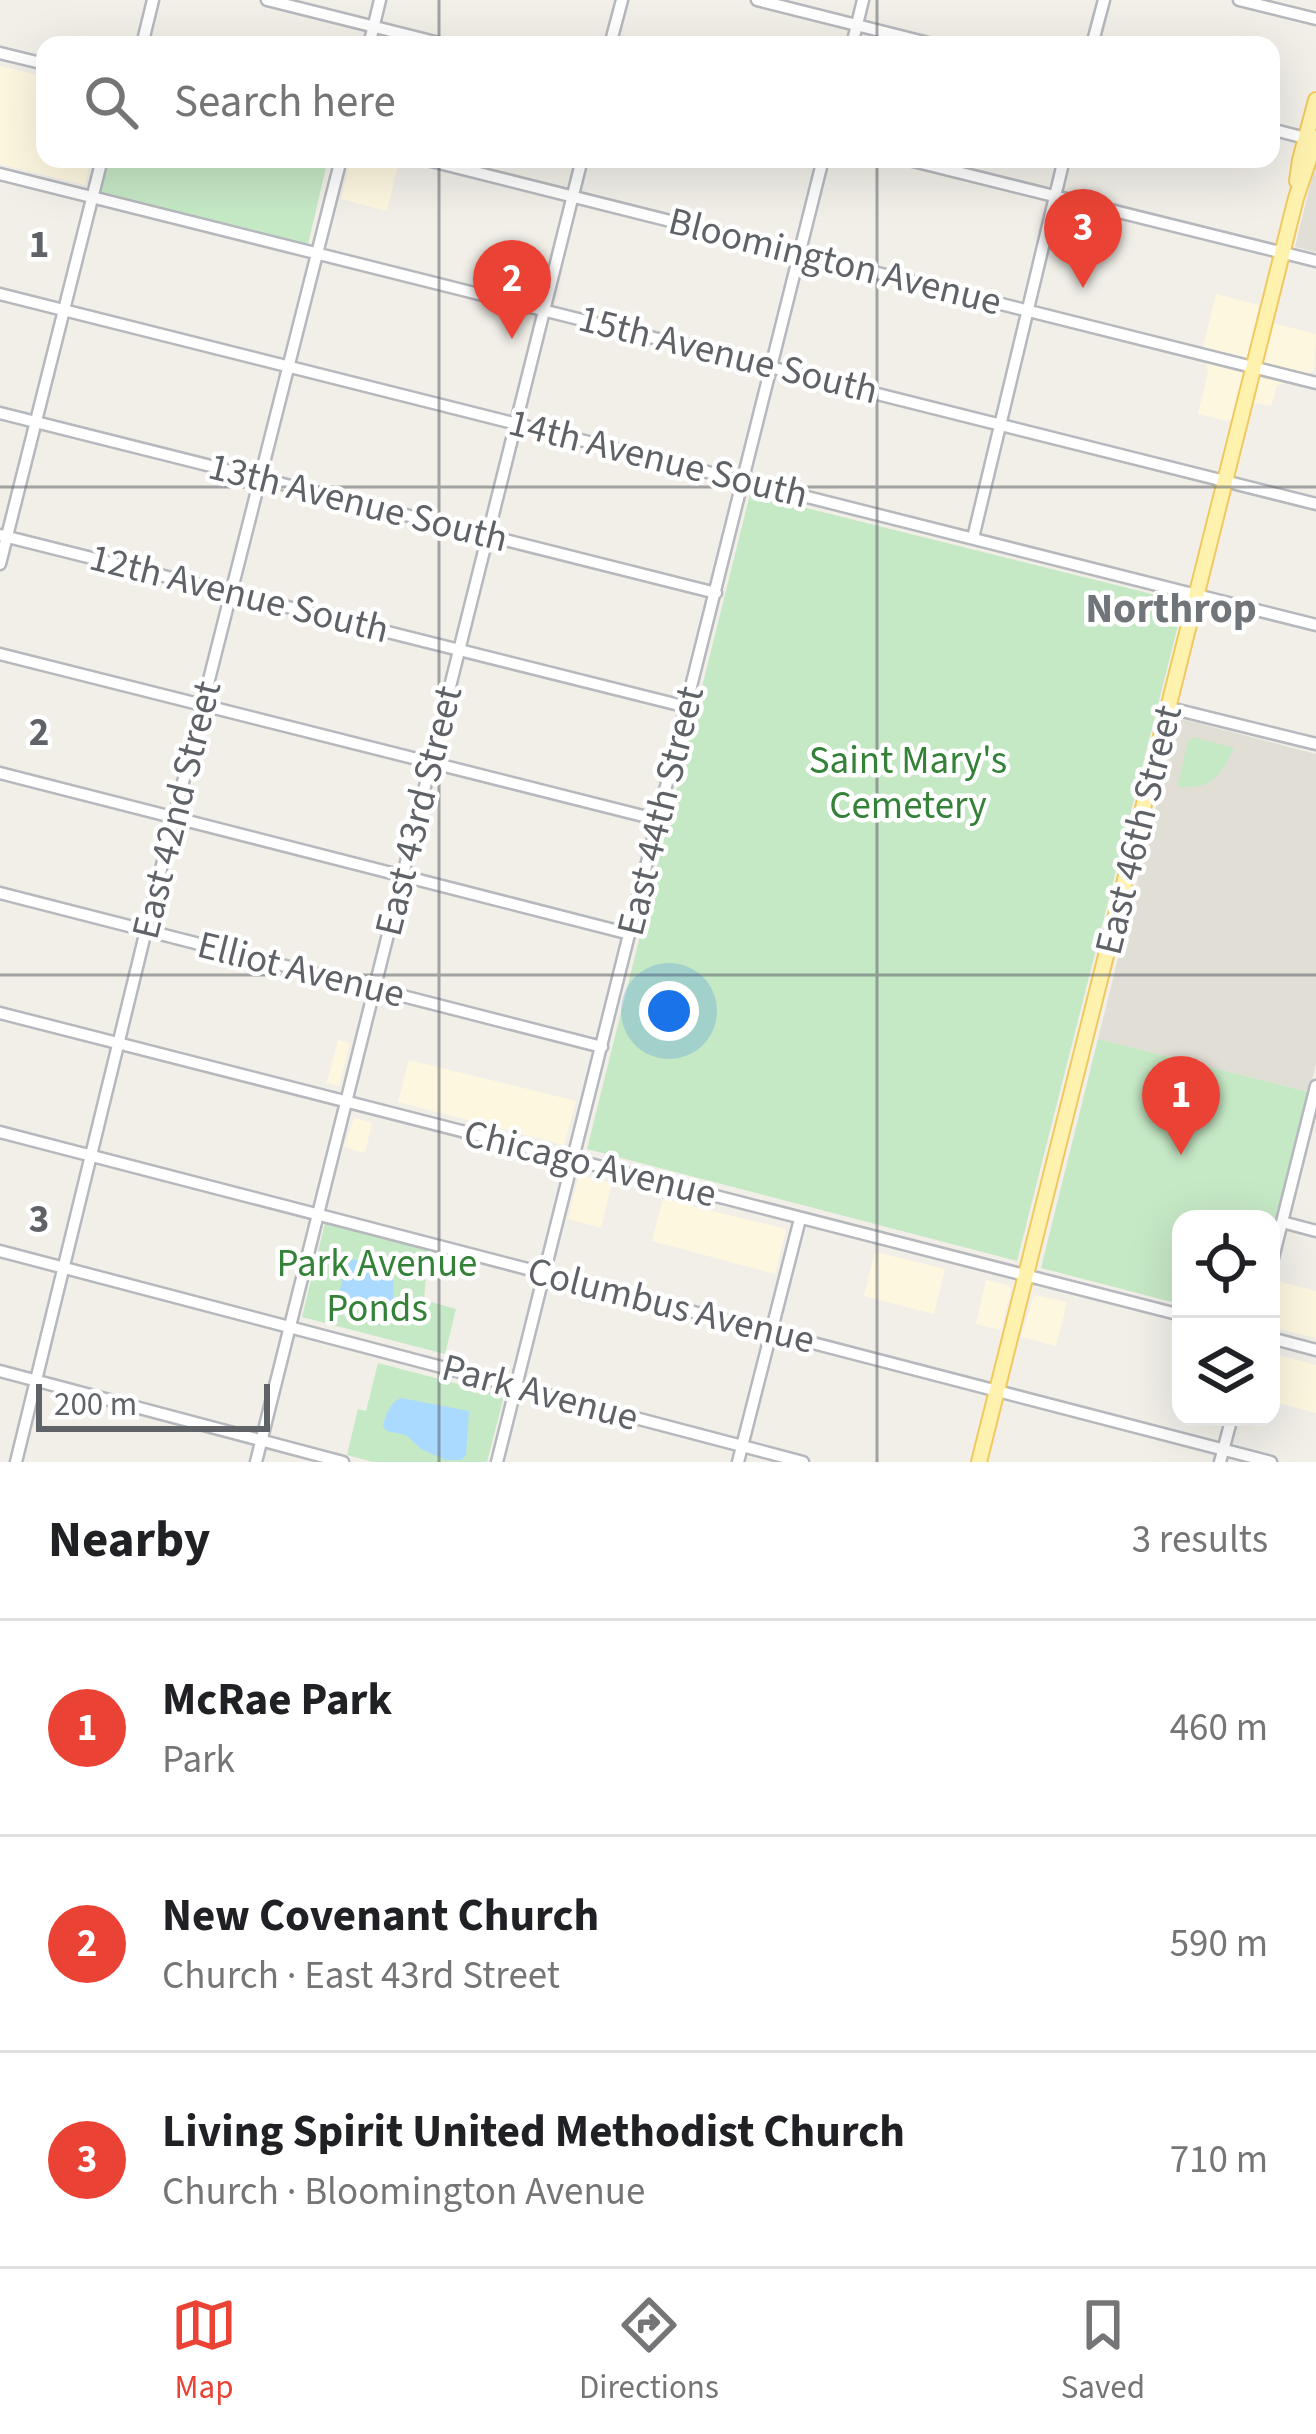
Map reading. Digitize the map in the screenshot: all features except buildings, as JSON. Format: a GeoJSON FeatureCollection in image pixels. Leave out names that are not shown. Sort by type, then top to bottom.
{"type":"FeatureCollection","features":[{"type":"Feature","properties":{"kind":"main road","name":"East 46th Street"},"geometry":{"type":"LineString","coordinates":[[979,1462],[1313,139],[1316,100]]}},
{"type":"Feature","properties":{"kind":"street"},"geometry":{"type":"LineString","coordinates":[[144,36],[153,0]]}},
{"type":"Feature","properties":{"kind":"street"},"geometry":{"type":"LineString","coordinates":[[268,0],[410,36]]}},
{"type":"Feature","properties":{"kind":"street"},"geometry":{"type":"LineString","coordinates":[[372,36],[380,0]]}},
{"type":"Feature","properties":{"kind":"street"},"geometry":{"type":"LineString","coordinates":[[612,36],[622,0]]}},
{"type":"Feature","properties":{"kind":"street"},"geometry":{"type":"LineString","coordinates":[[757,0],[902,36]]}},
{"type":"Feature","properties":{"kind":"street"},"geometry":{"type":"LineString","coordinates":[[854,36],[863,0]]}},
{"type":"Feature","properties":{"kind":"street"},"geometry":{"type":"LineString","coordinates":[[1094,36],[1104,0]]}},
{"type":"Feature","properties":{"kind":"street"},"geometry":{"type":"LineString","coordinates":[[1239,0],[1316,19]]}},
{"type":"Feature","properties":{"kind":"street"},"geometry":{"type":"LineString","coordinates":[[0,53],[36,62]]}},
{"type":"Feature","properties":{"kind":"street"},"geometry":{"type":"LineString","coordinates":[[1280,132],[1313,139]]}},
{"type":"Feature","properties":{"kind":"street"},"geometry":{"type":"LineString","coordinates":[[0,564],[3,536],[100,168]]}},
{"type":"Feature","properties":{"kind":"street","name":"East 42nd Street"},"geometry":{"type":"LineString","coordinates":[[16,1462],[339,168]]}},
{"type":"Feature","properties":{"kind":"street","name":"Bloomington Avenue"},"geometry":{"type":"LineString","coordinates":[[459,168],[1316,383]]}},
{"type":"Feature","properties":{"kind":"street","name":"East 43rd Street"},"geometry":{"type":"LineString","coordinates":[[256,1462],[579,168]]}},
{"type":"Feature","properties":{"kind":"street","name":"East 44th Street"},"geometry":{"type":"LineString","coordinates":[[497,1462],[822,168]]}},
{"type":"Feature","properties":{"kind":"street"},"geometry":{"type":"LineString","coordinates":[[941,168],[1316,262]]}},
{"type":"Feature","properties":{"kind":"street"},"geometry":{"type":"LineString","coordinates":[[973,538],[1062,168]]}},
{"type":"Feature","properties":{"kind":"street","name":"15th Avenue South"},"geometry":{"type":"LineString","coordinates":[[0,174],[1316,504]]}},
{"type":"Feature","properties":{"kind":"street","name":"14th Avenue South"},"geometry":{"type":"LineString","coordinates":[[0,294],[1316,625]]}},
{"type":"Feature","properties":{"kind":"street","name":"13th Avenue South"},"geometry":{"type":"LineString","coordinates":[[0,413],[716,593]]}},
{"type":"Feature","properties":{"kind":"street","name":"12th Avenue South"},"geometry":{"type":"LineString","coordinates":[[3,536],[687,707]]}},
{"type":"Feature","properties":{"kind":"street"},"geometry":{"type":"LineString","coordinates":[[0,654],[658,820]]}},
{"type":"Feature","properties":{"kind":"street"},"geometry":{"type":"LineString","coordinates":[[1169,708],[1316,744]]}},
{"type":"Feature","properties":{"kind":"street"},"geometry":{"type":"LineString","coordinates":[[0,773],[630,934]]}},
{"type":"Feature","properties":{"kind":"street","name":"Elliot Avenue"},"geometry":{"type":"LineString","coordinates":[[0,893],[602,1047]]}},
{"type":"Feature","properties":{"kind":"street","name":"Chicago Avenue"},"geometry":{"type":"LineString","coordinates":[[0,1012],[1172,1313]]}},
{"type":"Feature","properties":{"kind":"street"},"geometry":{"type":"LineString","coordinates":[[1280,1230],[1316,1086]]}},
{"type":"Feature","properties":{"kind":"street","name":"Columbus Avenue"},"geometry":{"type":"LineString","coordinates":[[0,1132],[997,1390],[1221,1456],[1271,1462]]}},
{"type":"Feature","properties":{"kind":"street"},"geometry":{"type":"LineString","coordinates":[[738,1462],[800,1219]]}},
{"type":"Feature","properties":{"kind":"street"},"geometry":{"type":"LineString","coordinates":[[1282,1222],[1316,1231]]}},
{"type":"Feature","properties":{"kind":"street","name":"Park Avenue"},"geometry":{"type":"LineString","coordinates":[[0,1251],[802,1462]]}},
{"type":"Feature","properties":{"kind":"street"},"geometry":{"type":"LineString","coordinates":[[1280,1340],[1316,1350]]}},
{"type":"Feature","properties":{"kind":"street"},"geometry":{"type":"LineString","coordinates":[[0,1371],[343,1462]]}},
{"type":"Feature","properties":{"kind":"street"},"geometry":{"type":"LineString","coordinates":[[1221,1456],[1229,1426]]}},
{"type":"Feature","properties":{"kind":"shaded area"},"geometry":{"type":"Polygon","coordinates":[[[0,66],[36,75],[36,168],[89,168],[85,185],[0,164],[0,66]]]}},
{"type":"Feature","properties":{"kind":"shaded area"},"geometry":{"type":"Polygon","coordinates":[[[1316,161],[1316,252],[1295,247],[1316,161]]]}},
{"type":"Feature","properties":{"kind":"shaded area"},"geometry":{"type":"Polygon","coordinates":[[[349,168],[397,168],[387,211],[341,199],[349,168]]]}},
{"type":"Feature","properties":{"kind":"shaded area"},"geometry":{"type":"Polygon","coordinates":[[[1216,294],[1259,305],[1256,319],[1316,334],[1314,370],[1277,386],[1271,406],[1257,403],[1228,421],[1198,414],[1208,373],[1204,344],[1216,294]]]}},
{"type":"Feature","properties":{"kind":"shaded area"},"geometry":{"type":"Polygon","coordinates":[[[1178,718],[1316,754],[1316,1064],[1309,1092],[1098,1039],[1178,718]]]}},
{"type":"Feature","properties":{"kind":"shaded area"},"geometry":{"type":"Polygon","coordinates":[[[338,1040],[350,1043],[339,1086],[327,1083],[338,1040]]]}},
{"type":"Feature","properties":{"kind":"shaded area"},"geometry":{"type":"Polygon","coordinates":[[[409,1060],[576,1101],[564,1145],[398,1102],[409,1060]]]}},
{"type":"Feature","properties":{"kind":"shaded area"},"geometry":{"type":"Polygon","coordinates":[[[354,1118],[372,1123],[365,1153],[344,1147],[354,1118]]]}},
{"type":"Feature","properties":{"kind":"shaded area"},"geometry":{"type":"Polygon","coordinates":[[[579,1175],[612,1183],[601,1228],[568,1219],[579,1175]]]}},
{"type":"Feature","properties":{"kind":"shaded area"},"geometry":{"type":"Polygon","coordinates":[[[663,1199],[786,1229],[775,1274],[652,1241],[663,1199]]]}},
{"type":"Feature","properties":{"kind":"shaded area"},"geometry":{"type":"Polygon","coordinates":[[[875,1252],[945,1269],[934,1314],[864,1296],[875,1252]]]}},
{"type":"Feature","properties":{"kind":"shaded area"},"geometry":{"type":"Polygon","coordinates":[[[986,1280],[1011,1289],[1001,1330],[976,1324],[986,1280]]]}},
{"type":"Feature","properties":{"kind":"shaded area"},"geometry":{"type":"Polygon","coordinates":[[[1280,1282],[1316,1291],[1316,1338],[1280,1329],[1280,1282]]]}},
{"type":"Feature","properties":{"kind":"shaded area"},"geometry":{"type":"Polygon","coordinates":[[[1034,1295],[1067,1302],[1056,1346],[1021,1337],[1034,1295]]]}},
{"type":"Feature","properties":{"kind":"shaded area"},"geometry":{"type":"Polygon","coordinates":[[[1280,1355],[1316,1365],[1316,1413],[1280,1403],[1280,1355]]]}},
{"type":"Feature","properties":{"kind":"green space"},"geometry":{"type":"Polygon","coordinates":[[[106,168],[326,168],[308,244],[100,192],[106,168]]]}},
{"type":"Feature","properties":{"kind":"green space","name":"Saint Mary's Cemetery"},"geometry":{"type":"Polygon","coordinates":[[[750,494],[1184,602],[1017,1261],[587,1149],[750,494]]]}},
{"type":"Feature","properties":{"kind":"green space"},"geometry":{"type":"Polygon","coordinates":[[[1194,737],[1234,748],[1213,780],[1177,787],[1188,741],[1194,737]]]}},
{"type":"Feature","properties":{"kind":"green space"},"geometry":{"type":"Polygon","coordinates":[[[1098,1039],[1309,1092],[1279,1210],[1172,1210],[1172,1302],[1041,1268],[1098,1039]]]}},
{"type":"Feature","properties":{"kind":"green space","name":"Park Avenue Ponds"},"geometry":{"type":"Polygon","coordinates":[[[325,1223],[428,1250],[424,1300],[456,1309],[445,1354],[302,1317],[325,1223]]]}},
{"type":"Feature","properties":{"kind":"green space","name":"Park Avenue Ponds"},"geometry":{"type":"Polygon","coordinates":[[[378,1363],[504,1396],[487,1462],[373,1462],[347,1455],[358,1409],[366,1411],[378,1363]]]}},
{"type":"Feature","properties":{"kind":"water"},"geometry":{"type":"Polygon","coordinates":[[[354,1259],[393,1277],[394,1305],[373,1309],[338,1298],[346,1265],[354,1259]]]}},
{"type":"Feature","properties":{"kind":"water"},"geometry":{"type":"Polygon","coordinates":[[[401,1398],[469,1411],[466,1455],[461,1460],[446,1460],[421,1449],[406,1435],[387,1431],[383,1427],[387,1414],[401,1398]]]}},
{"type":"Feature","properties":{"kind":"place","name":"Living Spirit United Methodist Church"},"geometry":{"type":"Point","coordinates":[1083,288]}},
{"type":"Feature","properties":{"kind":"place","name":"New Covenant Church"},"geometry":{"type":"Point","coordinates":[512,339]}},
{"type":"Feature","properties":{"kind":"place","name":"McRae Park"},"geometry":{"type":"Point","coordinates":[1181,1155]}},
{"type":"Feature","properties":{"kind":"district","name":"Northrop"},"geometry":{"type":"Point","coordinates":[1171,609]}}]}
